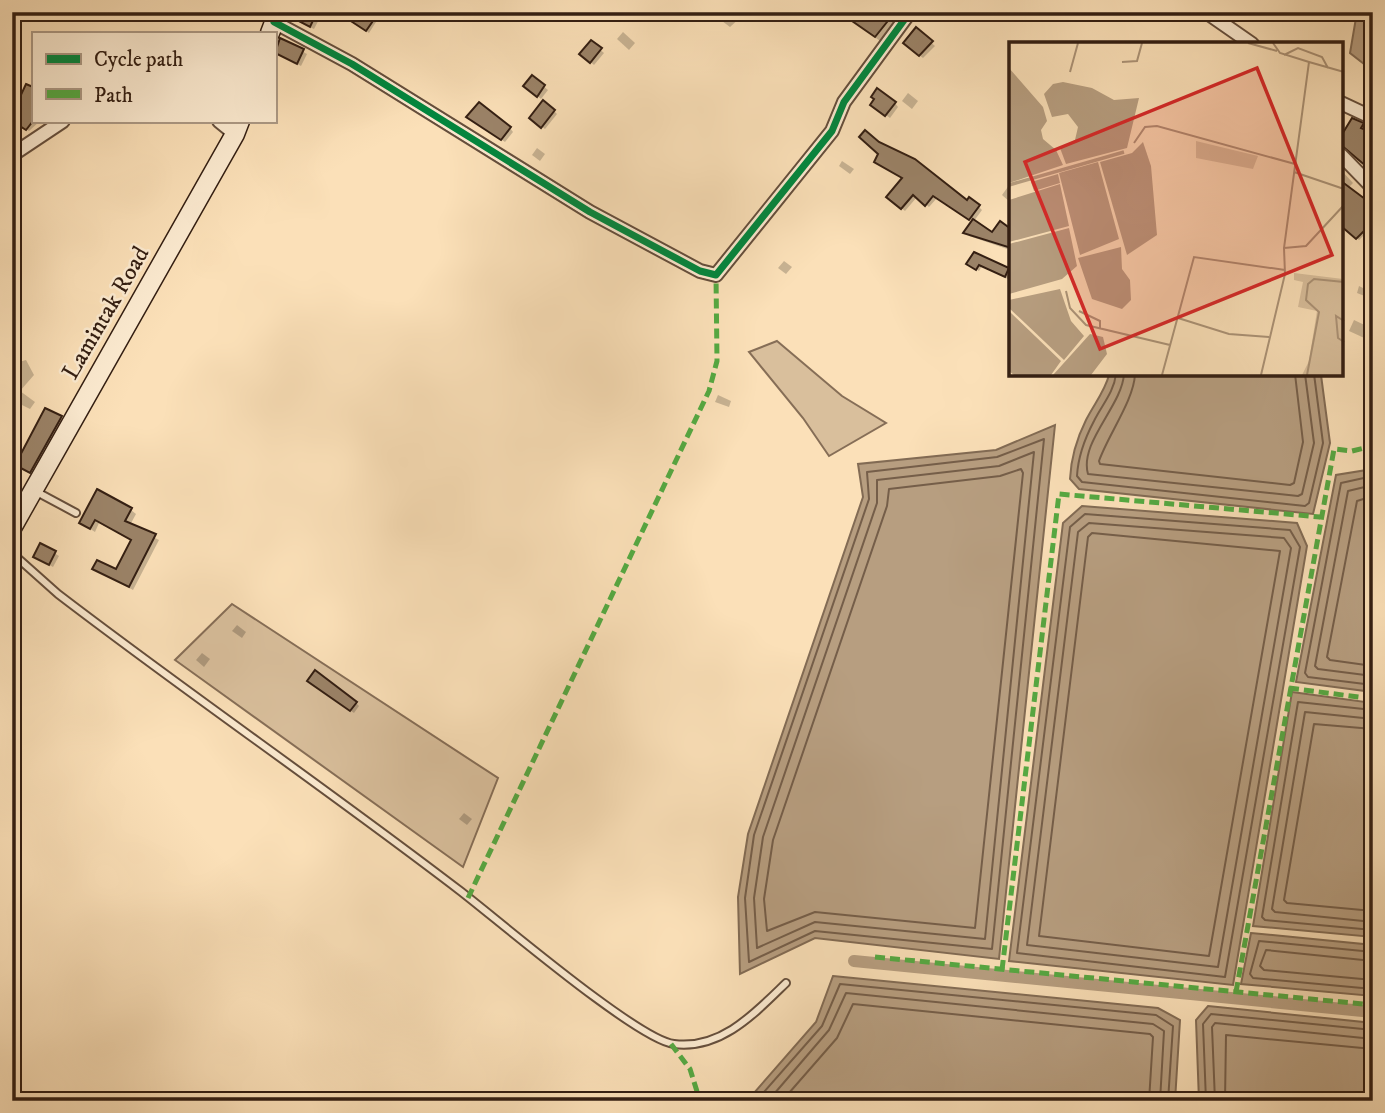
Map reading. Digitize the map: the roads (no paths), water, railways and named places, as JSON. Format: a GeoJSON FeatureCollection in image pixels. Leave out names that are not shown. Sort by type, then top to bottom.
{"type":"FeatureCollection","features":[{"type":"Feature","properties":{"kind":"main road","name":"Lamintak Road"},"geometry":{"type":"LineString","coordinates":[[12,528],[24,498],[237,128]]}},
{"type":"Feature","properties":{"kind":"street"},"geometry":{"type":"LineString","coordinates":[[274,23],[352,64],[590,212],[700,271],[716,275],[832,131],[844,102],[910,12]]}},
{"type":"Feature","properties":{"kind":"street"},"geometry":{"type":"LineString","coordinates":[[1206,12],[1249,42]]}},
{"type":"Feature","properties":{"kind":"street"},"geometry":{"type":"LineString","coordinates":[[1343,109],[1373,118]]}},
{"type":"Feature","properties":{"kind":"street"},"geometry":{"type":"LineString","coordinates":[[12,155],[62,122]]}},
{"type":"Feature","properties":{"kind":"street"},"geometry":{"type":"LineString","coordinates":[[1343,157],[1373,188]]}},
{"type":"Feature","properties":{"kind":"lane"},"geometry":{"type":"LineString","coordinates":[[24,498],[76,513]]}},
{"type":"Feature","properties":{"kind":"lane"},"geometry":{"type":"LineString","coordinates":[[12,553],[58,594],[142,659],[457,888],[633,1024],[671,1044],[699,1045],[744,1024],[786,983]]}},
{"type":"Feature","properties":{"kind":"water"},"geometry":{"type":"Polygon","coordinates":[[[1357,12],[1373,12],[1373,71],[1350,53],[1357,12]]]}},
{"type":"Feature","properties":{"kind":"water"},"geometry":{"type":"Polygon","coordinates":[[[1109,376],[1321,376],[1330,443],[1313,514],[1079,489],[1070,479],[1075,448],[1109,376]]]}},
{"type":"Feature","properties":{"kind":"water"},"geometry":{"type":"Polygon","coordinates":[[[1055,425],[999,959],[815,938],[740,974],[738,897],[748,834],[863,497],[858,464],[996,450],[1055,425]]]}},
{"type":"Feature","properties":{"kind":"water"},"geometry":{"type":"Polygon","coordinates":[[[1373,469],[1373,692],[1296,682],[1336,475],[1373,469]]]}},
{"type":"Feature","properties":{"kind":"water"},"geometry":{"type":"Polygon","coordinates":[[[1082,506],[1297,523],[1307,546],[1233,985],[1009,961],[1063,523],[1082,506]]]}},
{"type":"Feature","properties":{"kind":"water"},"geometry":{"type":"Polygon","coordinates":[[[1292,692],[1373,703],[1373,937],[1253,926],[1292,692]]]}},
{"type":"Feature","properties":{"kind":"water"},"geometry":{"type":"Polygon","coordinates":[[[1251,933],[1373,945],[1373,996],[1241,984],[1251,933]]]}},
{"type":"Feature","properties":{"kind":"water"},"geometry":{"type":"Polygon","coordinates":[[[833,976],[1158,1008],[1180,1020],[1175,1101],[747,1101],[816,1022],[833,976]]]}},
{"type":"Feature","properties":{"kind":"water"},"geometry":{"type":"Polygon","coordinates":[[[1208,1006],[1373,1023],[1373,1101],[1199,1101],[1196,1020],[1208,1006]]]}},
{"type":"Feature","properties":{"kind":"waterway"},"geometry":{"type":"LineString","coordinates":[[854,961],[1373,1012]]}}]}
